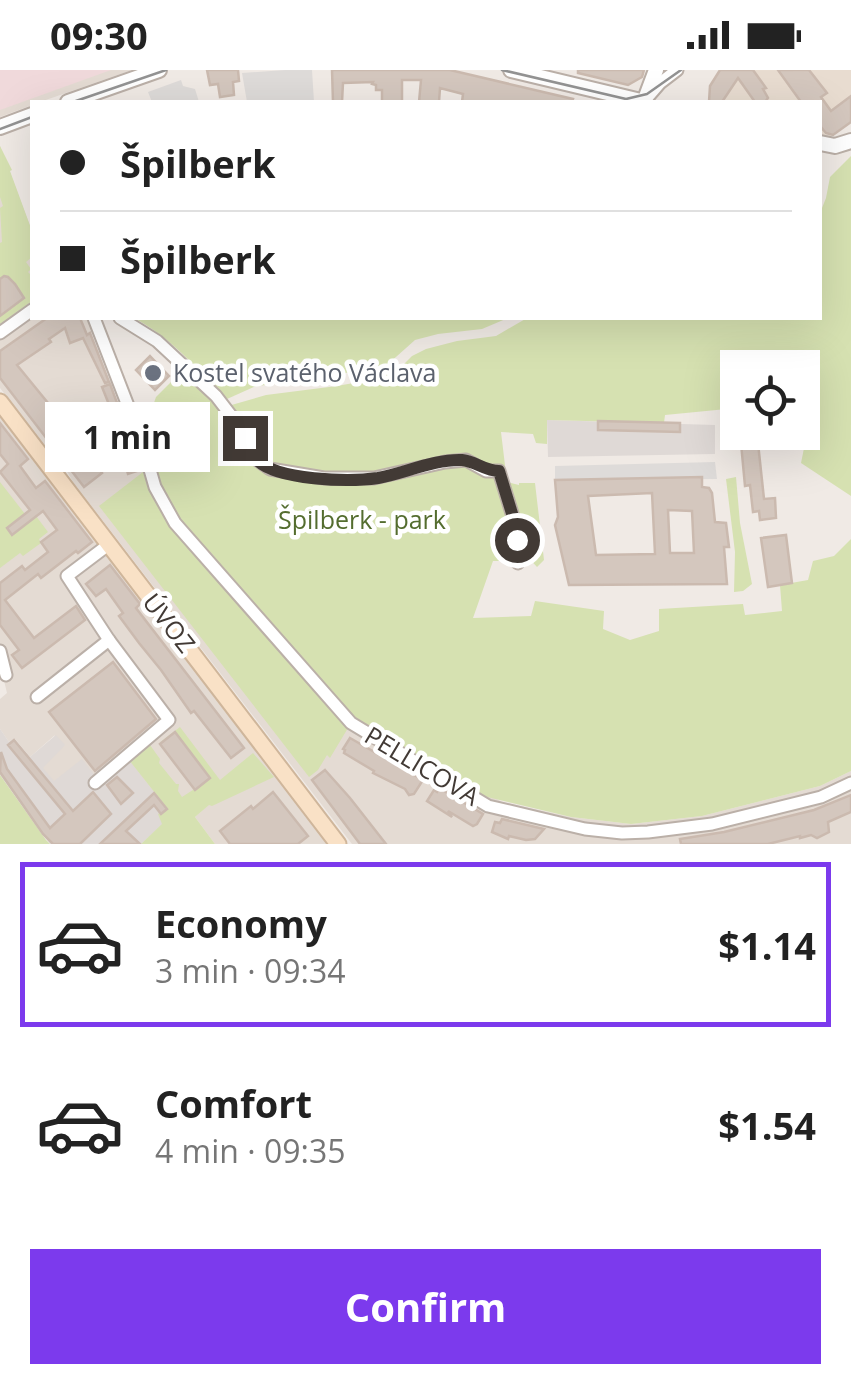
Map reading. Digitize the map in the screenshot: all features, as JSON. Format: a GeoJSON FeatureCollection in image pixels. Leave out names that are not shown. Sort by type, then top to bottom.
{"type":"FeatureCollection","features":[{"type":"Feature","properties":{"kind":"main road","name":"ÚVOZ"},"geometry":{"type":"LineString","coordinates":[[1,407],[338,844]]}},
{"type":"Feature","properties":{"kind":"street"},"geometry":{"type":"LineString","coordinates":[[74,100],[159,70]]}},
{"type":"Feature","properties":{"kind":"street"},"geometry":{"type":"LineString","coordinates":[[511,70],[636,100]]}},
{"type":"Feature","properties":{"kind":"street"},"geometry":{"type":"LineString","coordinates":[[645,100],[656,70]]}},
{"type":"Feature","properties":{"kind":"street"},"geometry":{"type":"LineString","coordinates":[[646,100],[677,70]]}},
{"type":"Feature","properties":{"kind":"street"},"geometry":{"type":"LineString","coordinates":[[0,127],[30,116]]}},
{"type":"Feature","properties":{"kind":"street"},"geometry":{"type":"LineString","coordinates":[[822,143],[835,146],[851,141]]}},
{"type":"Feature","properties":{"kind":"street"},"geometry":{"type":"LineString","coordinates":[[0,333],[30,311]]}},
{"type":"Feature","properties":{"kind":"street","name":"PELLICOVA"},"geometry":{"type":"LineString","coordinates":[[95,320],[142,442],[155,487],[175,523],[351,723],[488,806],[584,829],[648,832],[712,824],[821,797],[851,783]]}},
{"type":"Feature","properties":{"kind":"street"},"geometry":{"type":"LineString","coordinates":[[124,320],[173,354],[216,396],[256,459],[270,469],[324,478],[374,478],[466,460],[486,470],[499,471],[514,520],[518,563]]}},
{"type":"Feature","properties":{"kind":"street"},"geometry":{"type":"LineString","coordinates":[[95,783],[169,720],[67,576],[108,545]]}},
{"type":"Feature","properties":{"kind":"street"},"geometry":{"type":"LineString","coordinates":[[37,696],[110,640]]}},
{"type":"Feature","properties":{"kind":"street"},"geometry":{"type":"LineString","coordinates":[[0,651],[6,675]]}},
{"type":"Feature","properties":{"kind":"shaded area"},"geometry":{"type":"Polygon","coordinates":[[[0,70],[132,70],[46,100],[30,100],[30,106],[0,117],[0,70]]]}},
{"type":"Feature","properties":{"kind":"shaded area"},"geometry":{"type":"Polygon","coordinates":[[[0,70],[111,70],[0,110],[0,70]]]}},
{"type":"Feature","properties":{"kind":"shaded area"},"geometry":{"type":"Polygon","coordinates":[[[312,70],[314,100],[247,100],[242,73],[312,70]]]}},
{"type":"Feature","properties":{"kind":"shaded area"},"geometry":{"type":"Polygon","coordinates":[[[720,70],[851,70],[851,122],[829,138],[822,136],[822,100],[710,100],[713,88],[710,85],[720,70]]]}},
{"type":"Feature","properties":{"kind":"shaded area"},"geometry":{"type":"Polygon","coordinates":[[[181,80],[183,86],[195,89],[198,100],[151,100],[148,92],[181,80]]]}},
{"type":"Feature","properties":{"kind":"shaded area"},"geometry":{"type":"Polygon","coordinates":[[[0,146],[30,226],[30,320],[102,320],[103,328],[87,335],[92,354],[101,352],[93,356],[104,383],[113,383],[117,428],[130,425],[124,445],[128,473],[144,471],[152,463],[202,547],[213,555],[314,675],[327,684],[336,701],[502,802],[571,817],[631,824],[702,816],[820,786],[851,771],[851,844],[352,844],[0,388],[0,146]]]}},
{"type":"Feature","properties":{"kind":"shaded area"},"geometry":{"type":"Polygon","coordinates":[[[0,413],[334,844],[215,844],[195,817],[206,807],[61,776],[54,782],[42,768],[55,735],[30,757],[15,739],[9,742],[0,729],[0,699],[7,693],[0,664],[0,413]]]}},
{"type":"Feature","properties":{"kind":"shaded area"},"geometry":{"type":"Polygon","coordinates":[[[547,420],[715,425],[715,454],[548,457],[547,420]]]}},
{"type":"Feature","properties":{"kind":"shaded area"},"geometry":{"type":"Polygon","coordinates":[[[715,462],[717,479],[555,480],[555,466],[715,462]]]}},
{"type":"Feature","properties":{"kind":"shaded area"},"geometry":{"type":"Polygon","coordinates":[[[0,729],[9,742],[14,739],[30,757],[56,735],[65,745],[43,768],[54,781],[82,759],[100,782],[129,760],[167,809],[163,824],[141,844],[50,844],[0,775],[0,729]]]}},
{"type":"Feature","properties":{"kind":"green space"},"geometry":{"type":"Polygon","coordinates":[[[0,146],[30,226],[30,259],[26,262],[30,268],[30,302],[0,324],[0,316],[24,298],[16,284],[0,279],[0,146]]]}},
{"type":"Feature","properties":{"kind":"green space","name":"Špilberk - park"},"geometry":{"type":"Polygon","coordinates":[[[851,156],[851,496],[801,463],[804,450],[820,450],[820,350],[720,350],[720,410],[665,415],[664,423],[547,420],[547,444],[536,443],[533,434],[501,432],[507,482],[535,483],[544,560],[537,567],[525,554],[524,562],[493,561],[473,618],[531,616],[535,601],[604,611],[603,629],[630,640],[659,631],[659,609],[743,604],[745,615],[782,611],[780,585],[808,580],[813,561],[834,556],[851,539],[851,771],[820,786],[702,816],[631,824],[571,817],[479,795],[347,712],[181,522],[159,484],[144,431],[156,397],[182,371],[221,408],[266,395],[381,378],[426,349],[496,336],[524,320],[822,320],[822,208],[830,177],[851,156]]]}},
{"type":"Feature","properties":{"kind":"green space"},"geometry":{"type":"Polygon","coordinates":[[[137,320],[503,320],[482,329],[415,340],[387,365],[256,386],[227,399],[172,344],[137,320]]]}},
{"type":"Feature","properties":{"kind":"green space"},"geometry":{"type":"Polygon","coordinates":[[[143,472],[148,488],[171,525],[348,728],[330,758],[327,755],[309,777],[99,506],[143,472]]]}},
{"type":"Feature","properties":{"kind":"green space"},"geometry":{"type":"Polygon","coordinates":[[[736,477],[752,584],[734,592],[735,552],[726,479],[736,477]]]}},
{"type":"Feature","properties":{"kind":"green space"},"geometry":{"type":"Polygon","coordinates":[[[0,482],[25,514],[7,528],[12,534],[36,516],[48,532],[39,539],[41,543],[0,568],[0,482]]]}},
{"type":"Feature","properties":{"kind":"green space"},"geometry":{"type":"Polygon","coordinates":[[[180,727],[220,780],[253,753],[274,777],[209,805],[195,817],[215,844],[141,844],[162,824],[158,814],[167,808],[129,760],[150,745],[159,763],[179,784],[182,797],[210,779],[175,733],[159,743],[180,727]]]}},
{"type":"Feature","properties":{"kind":"green space"},"geometry":{"type":"Polygon","coordinates":[[[0,775],[46,840],[50,844],[0,844],[0,775]]]}},
{"type":"Feature","properties":{"kind":"building"},"geometry":{"type":"Polygon","coordinates":[[[207,70],[238,70],[239,81],[233,82],[234,95],[220,97],[218,84],[210,85],[207,70]]]}},
{"type":"Feature","properties":{"kind":"building"},"geometry":{"type":"Polygon","coordinates":[[[332,70],[450,70],[573,99],[462,100],[463,94],[440,88],[439,100],[419,100],[421,80],[402,80],[402,100],[382,100],[382,90],[376,90],[373,82],[343,83],[342,100],[333,100],[332,70]]]}},
{"type":"Feature","properties":{"kind":"building"},"geometry":{"type":"Polygon","coordinates":[[[578,70],[644,70],[642,77],[628,85],[578,70]]]}},
{"type":"Feature","properties":{"kind":"building"},"geometry":{"type":"Polygon","coordinates":[[[720,70],[753,70],[768,98],[754,100],[738,78],[723,100],[709,100],[710,86],[720,70]]]}},
{"type":"Feature","properties":{"kind":"building"},"geometry":{"type":"Polygon","coordinates":[[[778,70],[809,70],[827,93],[821,97],[831,111],[851,96],[851,122],[833,135],[826,133],[822,128],[822,100],[800,100],[778,70]]]}},
{"type":"Feature","properties":{"kind":"building"},"geometry":{"type":"Polygon","coordinates":[[[4,276],[24,298],[0,316],[0,279],[4,276]]]}},
{"type":"Feature","properties":{"kind":"building"},"geometry":{"type":"Polygon","coordinates":[[[44,320],[81,320],[87,335],[90,333],[109,382],[105,383],[83,338],[70,343],[65,328],[17,365],[79,444],[73,448],[82,460],[89,456],[102,473],[84,487],[0,378],[0,351],[44,320]]]}},
{"type":"Feature","properties":{"kind":"building","name":"Kostel svatého Václava"},"geometry":{"type":"Polygon","coordinates":[[[150,356],[169,376],[155,390],[136,370],[150,356]]]}},
{"type":"Feature","properties":{"kind":"building"},"geometry":{"type":"Polygon","coordinates":[[[110,384],[132,443],[129,444],[137,471],[128,474],[120,446],[124,445],[102,387],[110,384]]]}},
{"type":"Feature","properties":{"kind":"building"},"geometry":{"type":"Polygon","coordinates":[[[598,421],[680,423],[680,432],[598,430],[598,421]]]}},
{"type":"Feature","properties":{"kind":"building"},"geometry":{"type":"Polygon","coordinates":[[[0,423],[28,459],[20,466],[36,488],[45,481],[92,542],[41,578],[38,574],[5,600],[34,638],[76,606],[85,620],[22,668],[12,655],[19,650],[0,625],[0,583],[48,552],[41,542],[57,530],[43,511],[12,535],[7,528],[30,510],[0,472],[8,464],[0,454],[0,423]]]}},
{"type":"Feature","properties":{"kind":"building"},"geometry":{"type":"Polygon","coordinates":[[[742,450],[759,450],[764,499],[775,498],[776,518],[760,520],[759,511],[753,512],[750,485],[745,486],[742,450]]]}},
{"type":"Feature","properties":{"kind":"building"},"geometry":{"type":"Polygon","coordinates":[[[702,477],[702,487],[712,493],[715,522],[726,523],[727,584],[569,585],[555,525],[555,480],[702,477]],[[652,493],[588,496],[596,555],[655,554],[652,493]],[[668,510],[670,553],[694,553],[692,511],[668,510]]]}},
{"type":"Feature","properties":{"kind":"building"},"geometry":{"type":"Polygon","coordinates":[[[786,535],[792,583],[768,587],[761,538],[786,535]]]}},
{"type":"Feature","properties":{"kind":"building"},"geometry":{"type":"Polygon","coordinates":[[[110,565],[140,604],[136,608],[244,748],[231,758],[194,711],[191,713],[119,616],[123,613],[106,589],[96,596],[86,584],[110,565]]]}},
{"type":"Feature","properties":{"kind":"building"},"geometry":{"type":"Polygon","coordinates":[[[113,662],[156,719],[95,771],[49,712],[113,662]]]}},
{"type":"Feature","properties":{"kind":"building"},"geometry":{"type":"Polygon","coordinates":[[[175,732],[210,778],[195,790],[160,744],[175,732]]]}},
{"type":"Feature","properties":{"kind":"building"},"geometry":{"type":"Polygon","coordinates":[[[350,738],[423,780],[414,794],[409,795],[344,753],[350,738]]]}},
{"type":"Feature","properties":{"kind":"building"},"geometry":{"type":"Polygon","coordinates":[[[14,740],[73,811],[93,792],[111,814],[80,844],[53,844],[0,772],[1,752],[7,769],[50,828],[65,814],[8,745],[14,740]]]}},
{"type":"Feature","properties":{"kind":"building"},"geometry":{"type":"Polygon","coordinates":[[[325,770],[386,844],[360,844],[312,780],[325,770]]]}},
{"type":"Feature","properties":{"kind":"building"},"geometry":{"type":"Polygon","coordinates":[[[117,777],[133,793],[121,804],[107,785],[117,777]]]}},
{"type":"Feature","properties":{"kind":"building"},"geometry":{"type":"Polygon","coordinates":[[[439,788],[483,814],[477,824],[473,826],[448,811],[452,817],[427,801],[439,788]]]}},
{"type":"Feature","properties":{"kind":"building"},"geometry":{"type":"Polygon","coordinates":[[[273,792],[308,836],[298,844],[230,844],[220,831],[273,792]]]}},
{"type":"Feature","properties":{"kind":"building"},"geometry":{"type":"Polygon","coordinates":[[[154,793],[167,809],[161,814],[154,805],[126,831],[140,844],[100,844],[154,793]]]}},
{"type":"Feature","properties":{"kind":"building"},"geometry":{"type":"Polygon","coordinates":[[[851,795],[851,812],[828,822],[829,832],[817,838],[800,836],[768,844],[681,844],[680,839],[814,810],[851,795]]]}},
{"type":"Feature","properties":{"kind":"building"},"geometry":{"type":"Polygon","coordinates":[[[502,819],[544,829],[535,839],[508,839],[492,832],[495,822],[502,819]]]}},
{"type":"Feature","properties":{"kind":"tram line"},"geometry":{"type":"LineString","coordinates":[[79,100],[166,70]]}},
{"type":"Feature","properties":{"kind":"tram line"},"geometry":{"type":"LineString","coordinates":[[502,70],[626,99],[647,94],[681,70]]}},
{"type":"Feature","properties":{"kind":"tram line"},"geometry":{"type":"LineString","coordinates":[[0,129],[30,118]]}},
{"type":"Feature","properties":{"kind":"place","name":"Kostel svatého Václava"},"geometry":{"type":"Point","coordinates":[153,373]}},
{"type":"Feature","properties":{"kind":"route"},"geometry":{"type":"LineString","coordinates":[[245,438],[256,459],[270,469],[291,474],[374,478],[466,460],[486,470],[499,471],[517,540]]}}]}
